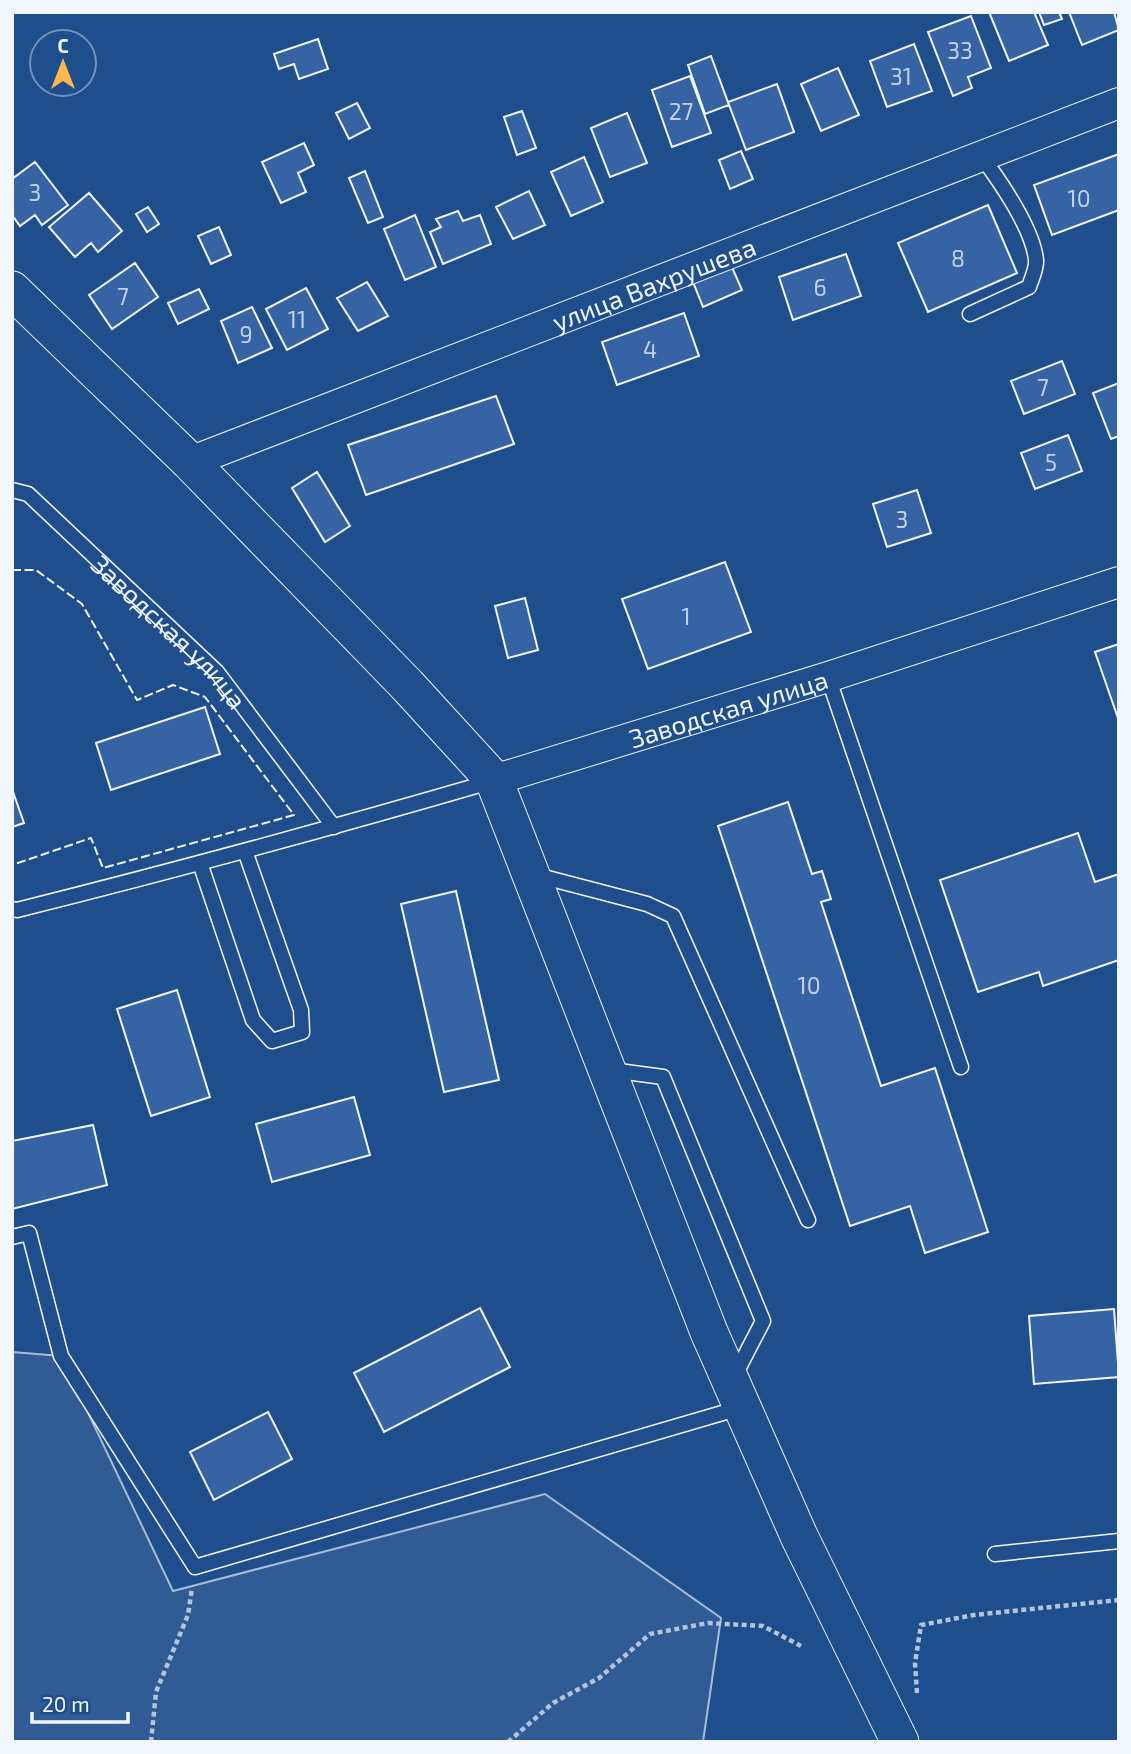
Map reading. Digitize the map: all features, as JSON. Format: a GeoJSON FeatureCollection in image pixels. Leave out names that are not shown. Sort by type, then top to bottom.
{"type":"FeatureCollection","features":[{"type":"Feature","properties":{"kind":"street","name":"улица Вахрушева"},"geometry":{"type":"LineString","coordinates":[[190,462],[1119,103]]}},
{"type":"Feature","properties":{"kind":"street"},"geometry":{"type":"LineString","coordinates":[[12,290],[190,462],[407,685],[494,780],[709,1332],[799,1536],[900,1742]]}},
{"type":"Feature","properties":{"kind":"street","name":"Заводская улица"},"geometry":{"type":"LineString","coordinates":[[494,780],[828,677],[1119,582]]}},
{"type":"Feature","properties":{"kind":"lane"},"geometry":{"type":"LineString","coordinates":[[970,314],[1029,287],[1037,262],[1027,233],[1005,187],[981,156]]}},
{"type":"Feature","properties":{"kind":"lane","name":"Заводская улица"},"geometry":{"type":"LineString","coordinates":[[12,490],[28,494],[217,672],[334,827]]}},
{"type":"Feature","properties":{"kind":"lane"},"geometry":{"type":"LineString","coordinates":[[828,677],[961,1067]]}},
{"type":"Feature","properties":{"kind":"lane","name":"Заводская улица"},"geometry":{"type":"LineString","coordinates":[[12,909],[31,907],[245,851],[494,780]]}},
{"type":"Feature","properties":{"kind":"lane"},"geometry":{"type":"LineString","coordinates":[[200,863],[253,1020],[272,1041],[302,1032],[300,1010],[245,851]]}},
{"type":"Feature","properties":{"kind":"lane"},"geometry":{"type":"LineString","coordinates":[[532,873],[647,904],[674,916],[807,1220]]}},
{"type":"Feature","properties":{"kind":"lane"},"geometry":{"type":"LineString","coordinates":[[12,1237],[29,1233],[61,1356],[195,1567],[738,1394],[763,1321],[663,1077],[606,1069]]}},
{"type":"Feature","properties":{"kind":"lane"},"geometry":{"type":"LineString","coordinates":[[995,1554],[1119,1541]]}},
{"type":"Feature","properties":{"kind":"path"},"geometry":{"type":"LineString","coordinates":[[151,1742],[156,1692],[188,1615],[195,1567]]}},
{"type":"Feature","properties":{"kind":"path"},"geometry":{"type":"LineString","coordinates":[[917,1701],[915,1663],[921,1625],[974,1615],[1119,1600]]}},
{"type":"Feature","properties":{"kind":"path"},"geometry":{"type":"LineString","coordinates":[[508,1742],[553,1703],[599,1678],[650,1634],[708,1623],[763,1626],[801,1646]]}},
{"type":"Feature","properties":{"kind":"shaded area"},"geometry":{"type":"Polygon","coordinates":[[[12,1352],[61,1356],[173,1591],[545,1494],[721,1618],[703,1742],[12,1742],[12,1352]]]}},
{"type":"Feature","properties":{"kind":"building"},"geometry":{"type":"Polygon","coordinates":[[[989,12],[1034,12],[1048,45],[1009,61],[989,12]]]}},
{"type":"Feature","properties":{"kind":"building"},"geometry":{"type":"Polygon","coordinates":[[[1039,12],[1059,12],[1062,19],[1044,25],[1039,12]]]}},
{"type":"Feature","properties":{"kind":"building"},"geometry":{"type":"Polygon","coordinates":[[[1069,12],[1114,12],[1119,30],[1082,45],[1069,12]]]}},
{"type":"Feature","properties":{"kind":"building"},"geometry":{"type":"Polygon","coordinates":[[[971,16],[991,68],[968,77],[972,88],[953,96],[928,32],[971,16]]]}},
{"type":"Feature","properties":{"kind":"building"},"geometry":{"type":"Polygon","coordinates":[[[318,39],[328,69],[299,79],[294,64],[279,69],[274,54],[318,39]]]}},
{"type":"Feature","properties":{"kind":"building"},"geometry":{"type":"Polygon","coordinates":[[[914,44],[932,91],[887,107],[870,61],[914,44]]]}},
{"type":"Feature","properties":{"kind":"building"},"geometry":{"type":"Polygon","coordinates":[[[711,56],[729,105],[705,114],[688,65],[711,56]]]}},
{"type":"Feature","properties":{"kind":"building"},"geometry":{"type":"Polygon","coordinates":[[[838,68],[859,115],[821,131],[801,84],[838,68]]]}},
{"type":"Feature","properties":{"kind":"building"},"geometry":{"type":"Polygon","coordinates":[[[690,76],[711,133],[672,147],[652,90],[690,76]]]}},
{"type":"Feature","properties":{"kind":"building"},"geometry":{"type":"Polygon","coordinates":[[[777,84],[794,132],[746,150],[728,102],[777,84]]]}},
{"type":"Feature","properties":{"kind":"building"},"geometry":{"type":"Polygon","coordinates":[[[357,103],[370,128],[349,139],[336,113],[357,103]]]}},
{"type":"Feature","properties":{"kind":"building"},"geometry":{"type":"Polygon","coordinates":[[[522,111],[536,148],[517,155],[504,117],[522,111]]]}},
{"type":"Feature","properties":{"kind":"building"},"geometry":{"type":"Polygon","coordinates":[[[627,113],[647,163],[610,177],[591,128],[627,113]]]}},
{"type":"Feature","properties":{"kind":"building"},"geometry":{"type":"Polygon","coordinates":[[[304,143],[314,165],[298,173],[306,192],[281,203],[262,162],[304,143]]]}},
{"type":"Feature","properties":{"kind":"building"},"geometry":{"type":"Polygon","coordinates":[[[741,151],[753,179],[730,189],[719,160],[741,151]]]}},
{"type":"Feature","properties":{"kind":"building"},"geometry":{"type":"Polygon","coordinates":[[[1119,154],[1119,210],[1052,235],[1034,185],[1119,154]]]}},
{"type":"Feature","properties":{"kind":"building"},"geometry":{"type":"Polygon","coordinates":[[[584,157],[603,202],[571,216],[551,172],[584,157]]]}},
{"type":"Feature","properties":{"kind":"building"},"geometry":{"type":"Polygon","coordinates":[[[35,162],[68,205],[42,225],[35,215],[20,226],[12,215],[12,179],[35,162]]]}},
{"type":"Feature","properties":{"kind":"building"},"geometry":{"type":"Polygon","coordinates":[[[365,171],[383,217],[368,223],[349,178],[365,171]]]}},
{"type":"Feature","properties":{"kind":"building"},"geometry":{"type":"Polygon","coordinates":[[[529,191],[545,225],[513,239],[496,207],[529,191]]]}},
{"type":"Feature","properties":{"kind":"building"},"geometry":{"type":"Polygon","coordinates":[[[89,193],[122,231],[98,252],[91,243],[75,257],[49,227],[89,193]]]}},
{"type":"Feature","properties":{"kind":"building"},"geometry":{"type":"Polygon","coordinates":[[[988,205],[1017,273],[928,312],[898,243],[988,205]]]}},
{"type":"Feature","properties":{"kind":"building"},"geometry":{"type":"Polygon","coordinates":[[[148,207],[159,224],[147,232],[136,214],[148,207]]]}},
{"type":"Feature","properties":{"kind":"building"},"geometry":{"type":"Polygon","coordinates":[[[458,211],[463,221],[480,215],[491,244],[443,264],[430,232],[441,227],[436,219],[458,211]]]}},
{"type":"Feature","properties":{"kind":"building"},"geometry":{"type":"Polygon","coordinates":[[[415,215],[436,267],[405,280],[384,229],[415,215]]]}},
{"type":"Feature","properties":{"kind":"building"},"geometry":{"type":"Polygon","coordinates":[[[219,227],[231,255],[211,264],[198,236],[219,227]]]}},
{"type":"Feature","properties":{"kind":"building"},"geometry":{"type":"Polygon","coordinates":[[[846,254],[861,296],[793,320],[779,277],[846,254]]]}},
{"type":"Feature","properties":{"kind":"building"},"geometry":{"type":"Polygon","coordinates":[[[135,263],[158,297],[112,329],[89,295],[135,263]]]}},
{"type":"Feature","properties":{"kind":"building"},"geometry":{"type":"Polygon","coordinates":[[[731,265],[742,290],[703,307],[693,282],[731,265]]]}},
{"type":"Feature","properties":{"kind":"building"},"geometry":{"type":"Polygon","coordinates":[[[367,282],[388,316],[358,331],[337,298],[367,282]]]}},
{"type":"Feature","properties":{"kind":"building"},"geometry":{"type":"Polygon","coordinates":[[[306,288],[328,329],[287,350],[266,309],[306,288]]]}},
{"type":"Feature","properties":{"kind":"building"},"geometry":{"type":"Polygon","coordinates":[[[199,289],[209,309],[178,324],[168,303],[199,289]]]}},
{"type":"Feature","properties":{"kind":"building"},"geometry":{"type":"Polygon","coordinates":[[[252,307],[272,348],[238,363],[221,321],[252,307]]]}},
{"type":"Feature","properties":{"kind":"building"},"geometry":{"type":"Polygon","coordinates":[[[684,313],[699,356],[617,385],[602,342],[684,313]]]}},
{"type":"Feature","properties":{"kind":"building"},"geometry":{"type":"Polygon","coordinates":[[[1062,361],[1075,394],[1024,414],[1011,381],[1062,361]]]}},
{"type":"Feature","properties":{"kind":"building"},"geometry":{"type":"Polygon","coordinates":[[[1119,383],[1119,436],[1111,439],[1093,393],[1119,383]]]}},
{"type":"Feature","properties":{"kind":"building"},"geometry":{"type":"Polygon","coordinates":[[[496,396],[514,444],[366,495],[348,445],[496,396]]]}},
{"type":"Feature","properties":{"kind":"building"},"geometry":{"type":"Polygon","coordinates":[[[1068,435],[1082,471],[1035,489],[1021,453],[1068,435]]]}},
{"type":"Feature","properties":{"kind":"building"},"geometry":{"type":"Polygon","coordinates":[[[317,472],[350,526],[325,542],[292,488],[317,472]]]}},
{"type":"Feature","properties":{"kind":"building"},"geometry":{"type":"Polygon","coordinates":[[[917,490],[931,533],[887,547],[873,504],[917,490]]]}},
{"type":"Feature","properties":{"kind":"building"},"geometry":{"type":"Polygon","coordinates":[[[725,562],[751,632],[648,669],[622,599],[725,562]]]}},
{"type":"Feature","properties":{"kind":"building"},"geometry":{"type":"Polygon","coordinates":[[[525,598],[538,650],[508,658],[495,606],[525,598]]]}},
{"type":"Feature","properties":{"kind":"building"},"geometry":{"type":"Polygon","coordinates":[[[1119,644],[1119,721],[1095,652],[1119,644]]]}},
{"type":"Feature","properties":{"kind":"building"},"geometry":{"type":"Polygon","coordinates":[[[205,707],[220,754],[111,790],[96,743],[205,707]]]}},
{"type":"Feature","properties":{"kind":"building"},"geometry":{"type":"Polygon","coordinates":[[[12,789],[24,823],[12,827],[12,789]]]}},
{"type":"Feature","properties":{"kind":"building"},"geometry":{"type":"Polygon","coordinates":[[[788,802],[812,874],[822,871],[831,899],[821,902],[881,1086],[935,1068],[988,1232],[925,1253],[910,1206],[850,1226],[718,826],[788,802]]]}},
{"type":"Feature","properties":{"kind":"building"},"geometry":{"type":"Polygon","coordinates":[[[1078,833],[1095,882],[1119,874],[1119,960],[1043,986],[1039,972],[978,992],[940,880],[1078,833]]]}},
{"type":"Feature","properties":{"kind":"building"},"geometry":{"type":"Polygon","coordinates":[[[456,891],[499,1080],[444,1092],[401,904],[456,891]]]}},
{"type":"Feature","properties":{"kind":"building"},"geometry":{"type":"Polygon","coordinates":[[[177,990],[210,1097],[151,1116],[117,1009],[177,990]]]}},
{"type":"Feature","properties":{"kind":"building"},"geometry":{"type":"Polygon","coordinates":[[[354,1097],[370,1155],[272,1182],[256,1124],[354,1097]]]}},
{"type":"Feature","properties":{"kind":"building"},"geometry":{"type":"Polygon","coordinates":[[[93,1125],[107,1185],[12,1209],[12,1141],[93,1125]]]}},
{"type":"Feature","properties":{"kind":"building"},"geometry":{"type":"Polygon","coordinates":[[[480,1308],[510,1367],[384,1432],[354,1373],[480,1308]]]}},
{"type":"Feature","properties":{"kind":"building"},"geometry":{"type":"Polygon","coordinates":[[[1114,1309],[1119,1377],[1034,1384],[1029,1316],[1114,1309]]]}},
{"type":"Feature","properties":{"kind":"building"},"geometry":{"type":"Polygon","coordinates":[[[268,1412],[292,1459],[214,1500],[190,1452],[268,1412]]]}},
{"type":"Feature","properties":{"kind":"fence"},"geometry":{"type":"LineString","coordinates":[[12,570],[36,570],[82,604],[137,700],[173,685],[205,697],[294,815],[103,868],[91,838],[12,865]]}}]}
